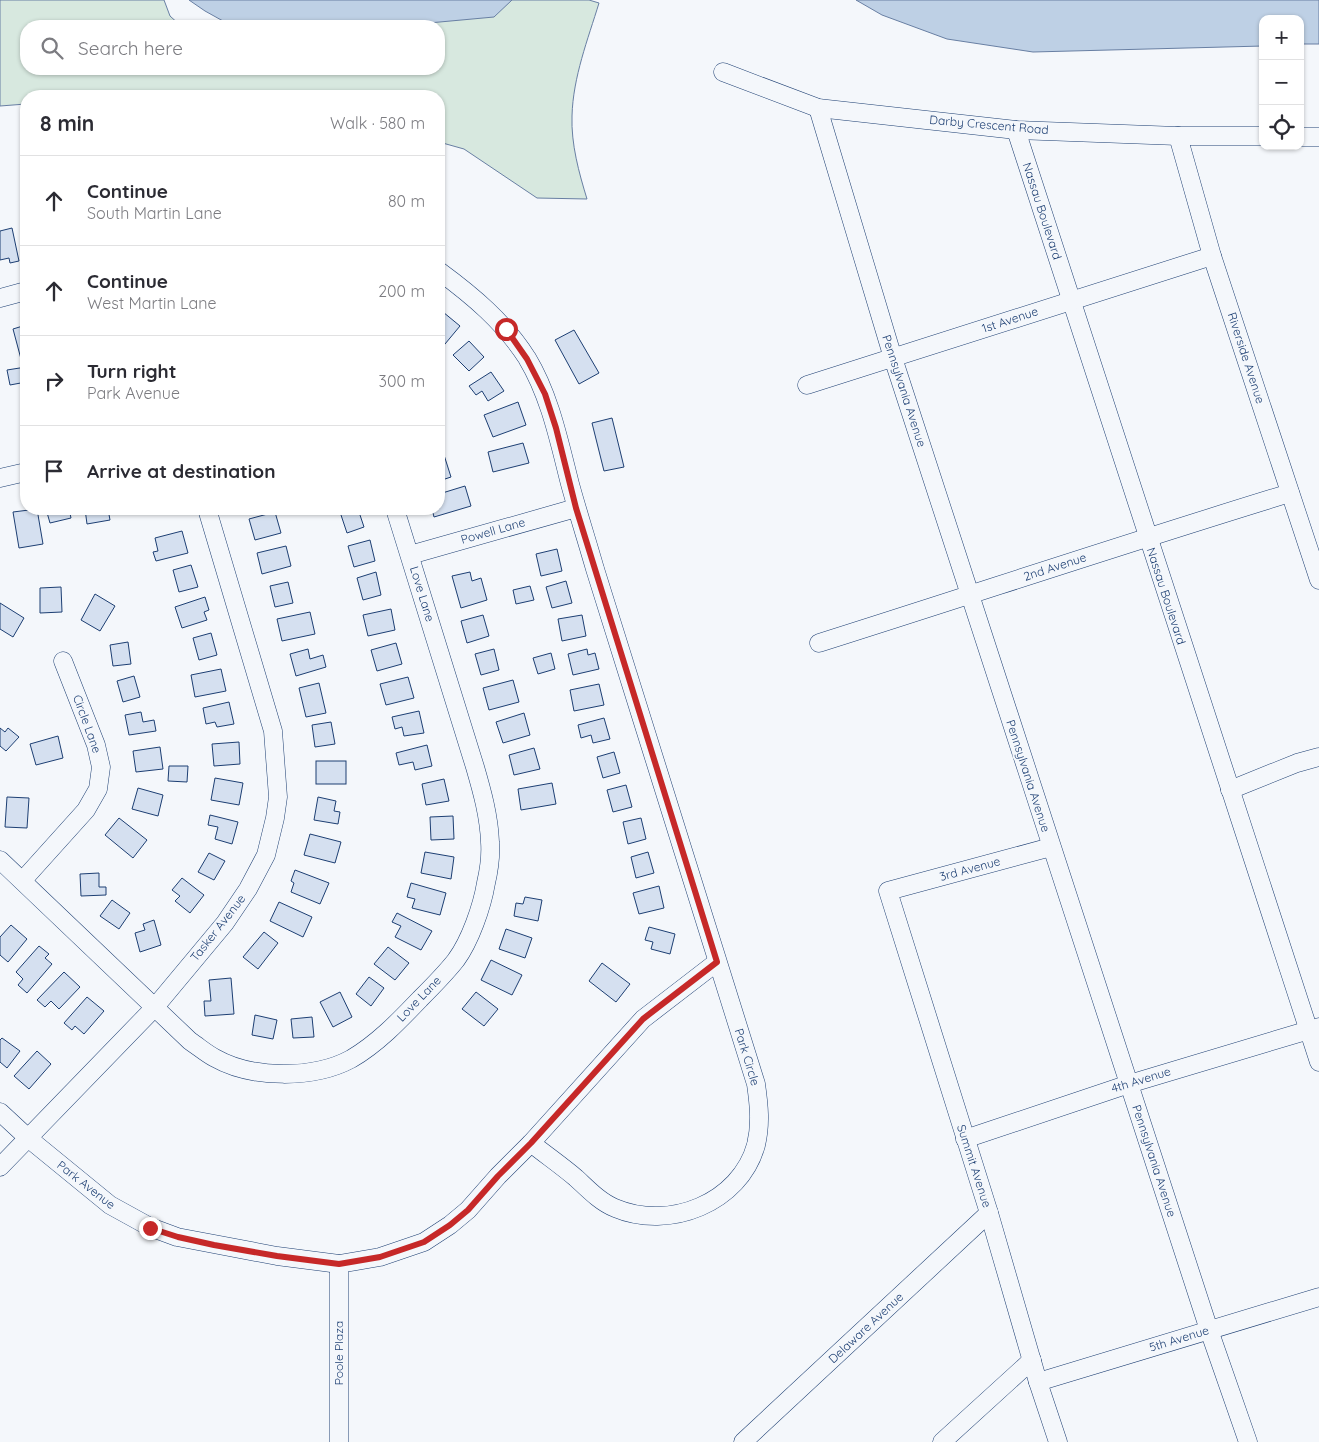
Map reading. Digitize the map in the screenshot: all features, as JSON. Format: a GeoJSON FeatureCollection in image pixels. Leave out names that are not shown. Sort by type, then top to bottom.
{"type":"FeatureCollection","features":[{"type":"Feature","properties":{"kind":"street","name":"Darby Crescent Road"},"geometry":{"type":"LineString","coordinates":[[723,72],[818,108],[1016,130],[1178,136],[1259,136]]}},
{"type":"Feature","properties":{"kind":"street","name":"Pennsylvania Avenue"},"geometry":{"type":"LineString","coordinates":[[818,108],[893,358],[1209,1330],[1248,1442]]}},
{"type":"Feature","properties":{"kind":"street","name":"Nassau Boulevard"},"geometry":{"type":"LineString","coordinates":[[1016,130],[1230,790],[1314,1028],[1319,1062]]}},
{"type":"Feature","properties":{"kind":"street","name":"Riverside Avenue"},"geometry":{"type":"LineString","coordinates":[[1178,136],[1212,256],[1319,580]]}},
{"type":"Feature","properties":{"kind":"street"},"geometry":{"type":"LineString","coordinates":[[1304,136],[1319,137]]}},
{"type":"Feature","properties":{"kind":"street","name":"1st Avenue"},"geometry":{"type":"LineString","coordinates":[[807,385],[1212,256]]}},
{"type":"Feature","properties":{"kind":"street","name":"Park Circle"},"geometry":{"type":"LineString","coordinates":[[445,276],[471,295],[506,329],[527,359],[545,394],[556,428],[576,508],[756,1084],[759,1105],[760,1120],[755,1147],[746,1169],[732,1186],[710,1202],[678,1215],[648,1217],[614,1208],[598,1198],[531,1143]]}},
{"type":"Feature","properties":{"kind":"street"},"geometry":{"type":"LineString","coordinates":[[0,298],[20,293]]}},
{"type":"Feature","properties":{"kind":"street"},"geometry":{"type":"LineString","coordinates":[[0,478],[20,473]]}},
{"type":"Feature","properties":{"kind":"street","name":"2nd Avenue"},"geometry":{"type":"LineString","coordinates":[[820,643],[970,596],[1147,536],[1290,493]]}},
{"type":"Feature","properties":{"kind":"street","name":"Powell Lane"},"geometry":{"type":"LineString","coordinates":[[410,554],[576,508]]}},
{"type":"Feature","properties":{"kind":"street","name":"Tasker Avenue"},"geometry":{"type":"LineString","coordinates":[[0,1167],[155,1007],[225,923],[248,889],[266,855],[278,797],[273,730],[208,515]]}},
{"type":"Feature","properties":{"kind":"street","name":"Love Lane"},"geometry":{"type":"LineString","coordinates":[[0,860],[190,1041],[216,1059],[254,1071],[291,1074],[320,1070],[351,1059],[376,1042],[405,1016],[431,988],[456,959],[466,944],[476,920],[486,885],[490,842],[484,800],[475,767],[398,515]]}},
{"type":"Feature","properties":{"kind":"street","name":"Circle Lane"},"geometry":{"type":"LineString","coordinates":[[23,880],[86,810],[98,790],[101,768],[96,745],[63,661]]}},
{"type":"Feature","properties":{"kind":"street"},"geometry":{"type":"LineString","coordinates":[[1230,790],[1297,763],[1319,757]]}},
{"type":"Feature","properties":{"kind":"street","name":"3rd Avenue"},"geometry":{"type":"LineString","coordinates":[[888,892],[1051,847]]}},
{"type":"Feature","properties":{"kind":"street","name":"Summit Avenue"},"geometry":{"type":"LineString","coordinates":[[888,892],[989,1213],[1038,1382],[1058,1442]]}},
{"type":"Feature","properties":{"kind":"street","name":"Park Avenue"},"geometry":{"type":"LineString","coordinates":[[0,1112],[28,1138],[110,1205],[150,1228],[178,1237],[214,1245],[339,1264],[380,1257],[424,1242],[450,1225],[468,1210],[643,1019],[717,962]]}},
{"type":"Feature","properties":{"kind":"street","name":"4th Avenue"},"geometry":{"type":"LineString","coordinates":[[965,1139],[1129,1084],[1314,1028]]}},
{"type":"Feature","properties":{"kind":"street","name":"Delaware Avenue"},"geometry":{"type":"LineString","coordinates":[[743,1442],[989,1213]]}},
{"type":"Feature","properties":{"kind":"street","name":"Poole Plaza"},"geometry":{"type":"LineString","coordinates":[[339,1264],[339,1442]]}},
{"type":"Feature","properties":{"kind":"street","name":"5th Avenue"},"geometry":{"type":"LineString","coordinates":[[1038,1382],[1319,1297]]}},
{"type":"Feature","properties":{"kind":"street"},"geometry":{"type":"LineString","coordinates":[[942,1442],[1032,1360]]}},
{"type":"Feature","properties":{"kind":"shaded area"},"geometry":{"type":"Polygon","coordinates":[[[0,0],[164,0],[170,16],[174,20],[20,20],[20,75],[445,75],[445,20],[380,20],[440,0],[589,0],[599,3],[578,73],[572,116],[574,148],[587,199],[537,198],[464,149],[445,144],[445,90],[20,90],[20,104],[0,106],[0,0]]]}},
{"type":"Feature","properties":{"kind":"water"},"geometry":{"type":"Polygon","coordinates":[[[189,0],[512,0],[494,17],[445,22],[445,20],[221,20],[189,0]]]}},
{"type":"Feature","properties":{"kind":"water"},"geometry":{"type":"Polygon","coordinates":[[[856,0],[1319,0],[1319,44],[1304,44],[1304,15],[1259,15],[1259,46],[1033,52],[947,39],[882,15],[856,0]]]}},
{"type":"Feature","properties":{"kind":"building"},"geometry":{"type":"Polygon","coordinates":[[[12,228],[19,261],[10,263],[9,258],[0,260],[0,231],[12,228]]]}},
{"type":"Feature","properties":{"kind":"building"},"geometry":{"type":"Polygon","coordinates":[[[445,314],[460,326],[445,344],[445,314]]]}},
{"type":"Feature","properties":{"kind":"building"},"geometry":{"type":"Polygon","coordinates":[[[20,327],[20,355],[13,329],[20,327]]]}},
{"type":"Feature","properties":{"kind":"building"},"geometry":{"type":"Polygon","coordinates":[[[574,330],[599,373],[579,384],[555,340],[574,330]]]}},
{"type":"Feature","properties":{"kind":"building"},"geometry":{"type":"Polygon","coordinates":[[[469,341],[484,357],[469,371],[453,355],[469,341]]]}},
{"type":"Feature","properties":{"kind":"building"},"geometry":{"type":"Polygon","coordinates":[[[20,368],[20,383],[10,385],[7,370],[20,368]]]}},
{"type":"Feature","properties":{"kind":"building"},"geometry":{"type":"Polygon","coordinates":[[[491,372],[504,391],[488,401],[482,391],[476,395],[469,386],[491,372]]]}},
{"type":"Feature","properties":{"kind":"building"},"geometry":{"type":"Polygon","coordinates":[[[518,402],[526,425],[493,437],[484,415],[518,402]]]}},
{"type":"Feature","properties":{"kind":"building"},"geometry":{"type":"Polygon","coordinates":[[[612,418],[624,467],[604,471],[592,423],[612,418]]]}},
{"type":"Feature","properties":{"kind":"building"},"geometry":{"type":"Polygon","coordinates":[[[523,443],[529,463],[493,472],[488,452],[523,443]]]}},
{"type":"Feature","properties":{"kind":"building"},"geometry":{"type":"Polygon","coordinates":[[[445,458],[451,477],[445,479],[445,458]]]}},
{"type":"Feature","properties":{"kind":"building"},"geometry":{"type":"Polygon","coordinates":[[[465,486],[471,506],[445,514],[445,492],[465,486]]]}},
{"type":"Feature","properties":{"kind":"building"},"geometry":{"type":"Polygon","coordinates":[[[20,511],[20,515],[38,515],[43,544],[19,548],[13,512],[20,511]]]}},
{"type":"Feature","properties":{"kind":"building"},"geometry":{"type":"Polygon","coordinates":[[[48,515],[70,515],[71,518],[50,523],[48,515]]]}},
{"type":"Feature","properties":{"kind":"building"},"geometry":{"type":"Polygon","coordinates":[[[86,515],[109,515],[110,520],[87,524],[86,515]]]}},
{"type":"Feature","properties":{"kind":"building"},"geometry":{"type":"Polygon","coordinates":[[[264,515],[276,515],[281,533],[255,540],[249,519],[264,515]]]}},
{"type":"Feature","properties":{"kind":"building"},"geometry":{"type":"Polygon","coordinates":[[[341,515],[360,515],[364,527],[347,533],[341,515]]]}},
{"type":"Feature","properties":{"kind":"building"},"geometry":{"type":"Polygon","coordinates":[[[182,531],[188,553],[156,561],[153,552],[158,551],[155,538],[182,531]]]}},
{"type":"Feature","properties":{"kind":"building"},"geometry":{"type":"Polygon","coordinates":[[[370,540],[375,561],[354,567],[348,546],[370,540]]]}},
{"type":"Feature","properties":{"kind":"building"},"geometry":{"type":"Polygon","coordinates":[[[286,546],[291,566],[262,574],[257,553],[286,546]]]}},
{"type":"Feature","properties":{"kind":"building"},"geometry":{"type":"Polygon","coordinates":[[[557,549],[562,571],[541,576],[536,554],[557,549]]]}},
{"type":"Feature","properties":{"kind":"building"},"geometry":{"type":"Polygon","coordinates":[[[191,565],[198,587],[179,592],[173,570],[191,565]]]}},
{"type":"Feature","properties":{"kind":"building"},"geometry":{"type":"Polygon","coordinates":[[[376,572],[381,595],[363,600],[357,578],[376,572]]]}},
{"type":"Feature","properties":{"kind":"building"},"geometry":{"type":"Polygon","coordinates":[[[470,572],[472,581],[481,578],[487,600],[461,608],[452,576],[470,572]]]}},
{"type":"Feature","properties":{"kind":"building"},"geometry":{"type":"Polygon","coordinates":[[[566,581],[572,603],[552,608],[546,587],[566,581]]]}},
{"type":"Feature","properties":{"kind":"building"},"geometry":{"type":"Polygon","coordinates":[[[288,582],[293,603],[275,607],[270,586],[288,582]]]}},
{"type":"Feature","properties":{"kind":"building"},"geometry":{"type":"Polygon","coordinates":[[[530,586],[534,600],[516,604],[513,590],[530,586]]]}},
{"type":"Feature","properties":{"kind":"building"},"geometry":{"type":"Polygon","coordinates":[[[61,587],[62,612],[40,613],[40,588],[61,587]]]}},
{"type":"Feature","properties":{"kind":"building"},"geometry":{"type":"Polygon","coordinates":[[[95,594],[115,606],[100,631],[81,620],[95,594]]]}},
{"type":"Feature","properties":{"kind":"building"},"geometry":{"type":"Polygon","coordinates":[[[205,597],[209,610],[204,612],[207,620],[182,628],[175,607],[205,597]]]}},
{"type":"Feature","properties":{"kind":"building"},"geometry":{"type":"Polygon","coordinates":[[[0,603],[24,618],[13,637],[0,629],[0,603]]]}},
{"type":"Feature","properties":{"kind":"building"},"geometry":{"type":"Polygon","coordinates":[[[391,609],[395,630],[368,636],[363,615],[391,609]]]}},
{"type":"Feature","properties":{"kind":"building"},"geometry":{"type":"Polygon","coordinates":[[[310,612],[315,634],[282,641],[277,619],[310,612]]]}},
{"type":"Feature","properties":{"kind":"building"},"geometry":{"type":"Polygon","coordinates":[[[483,615],[489,636],[467,643],[461,621],[483,615]]]}},
{"type":"Feature","properties":{"kind":"building"},"geometry":{"type":"Polygon","coordinates":[[[582,615],[586,636],[562,641],[558,619],[582,615]]]}},
{"type":"Feature","properties":{"kind":"building"},"geometry":{"type":"Polygon","coordinates":[[[211,633],[217,655],[199,660],[193,638],[211,633]]]}},
{"type":"Feature","properties":{"kind":"building"},"geometry":{"type":"Polygon","coordinates":[[[128,642],[131,664],[113,666],[110,645],[128,642]]]}},
{"type":"Feature","properties":{"kind":"building"},"geometry":{"type":"Polygon","coordinates":[[[396,643],[402,664],[377,671],[371,650],[396,643]]]}},
{"type":"Feature","properties":{"kind":"building"},"geometry":{"type":"Polygon","coordinates":[[[308,649],[310,659],[323,655],[326,667],[296,676],[290,654],[308,649]]]}},
{"type":"Feature","properties":{"kind":"building"},"geometry":{"type":"Polygon","coordinates":[[[494,649],[499,670],[481,675],[475,654],[494,649]]]}},
{"type":"Feature","properties":{"kind":"building"},"geometry":{"type":"Polygon","coordinates":[[[587,649],[588,655],[595,653],[599,669],[573,675],[568,654],[587,649]]]}},
{"type":"Feature","properties":{"kind":"building"},"geometry":{"type":"Polygon","coordinates":[[[551,653],[555,669],[538,674],[533,658],[551,653]]]}},
{"type":"Feature","properties":{"kind":"building"},"geometry":{"type":"Polygon","coordinates":[[[221,669],[226,691],[195,697],[191,675],[221,669]]]}},
{"type":"Feature","properties":{"kind":"building"},"geometry":{"type":"Polygon","coordinates":[[[134,676],[140,697],[123,702],[117,681],[134,676]]]}},
{"type":"Feature","properties":{"kind":"building"},"geometry":{"type":"Polygon","coordinates":[[[408,677],[414,698],[386,705],[380,684],[408,677]]]}},
{"type":"Feature","properties":{"kind":"building"},"geometry":{"type":"Polygon","coordinates":[[[513,680],[519,702],[489,710],[483,688],[513,680]]]}},
{"type":"Feature","properties":{"kind":"building"},"geometry":{"type":"Polygon","coordinates":[[[319,683],[326,713],[306,717],[299,688],[319,683]]]}},
{"type":"Feature","properties":{"kind":"building"},"geometry":{"type":"Polygon","coordinates":[[[599,684],[604,705],[574,711],[570,690],[599,684]]]}},
{"type":"Feature","properties":{"kind":"building"},"geometry":{"type":"Polygon","coordinates":[[[229,702],[234,724],[217,727],[215,722],[206,724],[203,708],[229,702]]]}},
{"type":"Feature","properties":{"kind":"building"},"geometry":{"type":"Polygon","coordinates":[[[419,711],[424,733],[404,736],[402,727],[395,729],[392,717],[419,711]]]}},
{"type":"Feature","properties":{"kind":"building"},"geometry":{"type":"Polygon","coordinates":[[[141,712],[143,722],[154,720],[156,731],[129,735],[125,715],[141,712]]]}},
{"type":"Feature","properties":{"kind":"building"},"geometry":{"type":"Polygon","coordinates":[[[524,713],[530,735],[503,743],[496,722],[524,713]]]}},
{"type":"Feature","properties":{"kind":"building"},"geometry":{"type":"Polygon","coordinates":[[[604,718],[610,739],[593,743],[591,735],[581,738],[578,725],[604,718]]]}},
{"type":"Feature","properties":{"kind":"building"},"geometry":{"type":"Polygon","coordinates":[[[331,722],[335,744],[315,747],[312,725],[331,722]]]}},
{"type":"Feature","properties":{"kind":"building"},"geometry":{"type":"Polygon","coordinates":[[[0,728],[5,732],[8,728],[19,737],[6,751],[0,746],[0,728]]]}},
{"type":"Feature","properties":{"kind":"building"},"geometry":{"type":"Polygon","coordinates":[[[58,736],[63,758],[36,765],[30,744],[58,736]]]}},
{"type":"Feature","properties":{"kind":"building"},"geometry":{"type":"Polygon","coordinates":[[[239,742],[240,764],[214,766],[212,744],[239,742]]]}},
{"type":"Feature","properties":{"kind":"building"},"geometry":{"type":"Polygon","coordinates":[[[427,745],[432,766],[415,770],[413,762],[399,765],[396,753],[427,745]]]}},
{"type":"Feature","properties":{"kind":"building"},"geometry":{"type":"Polygon","coordinates":[[[160,747],[163,769],[136,772],[133,751],[160,747]]]}},
{"type":"Feature","properties":{"kind":"building"},"geometry":{"type":"Polygon","coordinates":[[[534,748],[540,769],[514,775],[509,755],[534,748]]]}},
{"type":"Feature","properties":{"kind":"building"},"geometry":{"type":"Polygon","coordinates":[[[614,752],[620,773],[603,778],[597,757],[614,752]]]}},
{"type":"Feature","properties":{"kind":"building"},"geometry":{"type":"Polygon","coordinates":[[[316,761],[346,761],[346,784],[316,784],[316,761]]]}},
{"type":"Feature","properties":{"kind":"building"},"geometry":{"type":"Polygon","coordinates":[[[169,766],[188,766],[187,782],[168,781],[169,766]]]}},
{"type":"Feature","properties":{"kind":"building"},"geometry":{"type":"Polygon","coordinates":[[[215,778],[243,783],[239,805],[211,800],[215,778]]]}},
{"type":"Feature","properties":{"kind":"building"},"geometry":{"type":"Polygon","coordinates":[[[444,779],[449,801],[426,805],[422,784],[444,779]]]}},
{"type":"Feature","properties":{"kind":"building"},"geometry":{"type":"Polygon","coordinates":[[[552,783],[556,804],[521,810],[518,789],[552,783]]]}},
{"type":"Feature","properties":{"kind":"building"},"geometry":{"type":"Polygon","coordinates":[[[626,785],[632,807],[613,812],[607,790],[626,785]]]}},
{"type":"Feature","properties":{"kind":"building"},"geometry":{"type":"Polygon","coordinates":[[[138,788],[163,795],[158,816],[132,809],[138,788]]]}},
{"type":"Feature","properties":{"kind":"building"},"geometry":{"type":"Polygon","coordinates":[[[7,797],[29,798],[27,828],[5,827],[7,797]]]}},
{"type":"Feature","properties":{"kind":"building"},"geometry":{"type":"Polygon","coordinates":[[[318,797],[336,801],[334,811],[340,812],[338,824],[314,820],[318,797]]]}},
{"type":"Feature","properties":{"kind":"building"},"geometry":{"type":"Polygon","coordinates":[[[210,815],[238,822],[232,844],[215,839],[218,827],[208,825],[210,815]]]}},
{"type":"Feature","properties":{"kind":"building"},"geometry":{"type":"Polygon","coordinates":[[[453,816],[454,839],[431,840],[430,817],[453,816]]]}},
{"type":"Feature","properties":{"kind":"building"},"geometry":{"type":"Polygon","coordinates":[[[119,818],[147,840],[133,858],[105,835],[119,818]]]}},
{"type":"Feature","properties":{"kind":"building"},"geometry":{"type":"Polygon","coordinates":[[[641,818],[646,839],[628,844],[623,822],[641,818]]]}},
{"type":"Feature","properties":{"kind":"building"},"geometry":{"type":"Polygon","coordinates":[[[310,834],[341,842],[335,863],[304,855],[310,834]]]}},
{"type":"Feature","properties":{"kind":"building"},"geometry":{"type":"Polygon","coordinates":[[[425,852],[454,857],[451,879],[421,873],[425,852]]]}},
{"type":"Feature","properties":{"kind":"building"},"geometry":{"type":"Polygon","coordinates":[[[648,852],[654,873],[636,878],[631,857],[648,852]]]}},
{"type":"Feature","properties":{"kind":"building"},"geometry":{"type":"Polygon","coordinates":[[[209,853],[225,861],[214,880],[198,872],[209,853]]]}},
{"type":"Feature","properties":{"kind":"building"},"geometry":{"type":"Polygon","coordinates":[[[295,870],[329,883],[320,904],[291,892],[294,883],[291,881],[295,870]]]}},
{"type":"Feature","properties":{"kind":"building"},"geometry":{"type":"Polygon","coordinates":[[[99,873],[99,887],[106,887],[106,895],[81,896],[80,874],[99,873]]]}},
{"type":"Feature","properties":{"kind":"building"},"geometry":{"type":"Polygon","coordinates":[[[182,878],[204,895],[190,913],[175,901],[180,896],[172,890],[182,878]]]}},
{"type":"Feature","properties":{"kind":"building"},"geometry":{"type":"Polygon","coordinates":[[[411,883],[446,893],[440,915],[412,908],[415,899],[407,897],[411,883]]]}},
{"type":"Feature","properties":{"kind":"building"},"geometry":{"type":"Polygon","coordinates":[[[659,886],[664,908],[639,914],[633,893],[659,886]]]}},
{"type":"Feature","properties":{"kind":"building"},"geometry":{"type":"Polygon","coordinates":[[[525,897],[542,900],[538,921],[514,916],[516,903],[523,904],[525,897]]]}},
{"type":"Feature","properties":{"kind":"building"},"geometry":{"type":"Polygon","coordinates":[[[112,900],[130,913],[119,929],[100,916],[112,900]]]}},
{"type":"Feature","properties":{"kind":"building"},"geometry":{"type":"Polygon","coordinates":[[[279,902],[312,917],[303,937],[270,921],[279,902]]]}},
{"type":"Feature","properties":{"kind":"building"},"geometry":{"type":"Polygon","coordinates":[[[397,913],[432,931],[421,950],[395,937],[401,926],[392,922],[397,913]]]}},
{"type":"Feature","properties":{"kind":"building"},"geometry":{"type":"Polygon","coordinates":[[[154,920],[161,945],[140,952],[135,933],[145,930],[143,924],[154,920]]]}},
{"type":"Feature","properties":{"kind":"building"},"geometry":{"type":"Polygon","coordinates":[[[11,925],[27,939],[8,962],[0,955],[0,937],[11,925]]]}},
{"type":"Feature","properties":{"kind":"building"},"geometry":{"type":"Polygon","coordinates":[[[649,927],[675,934],[670,954],[651,949],[653,942],[645,940],[649,927]]]}},
{"type":"Feature","properties":{"kind":"building"},"geometry":{"type":"Polygon","coordinates":[[[506,929],[532,938],[525,958],[499,949],[506,929]]]}},
{"type":"Feature","properties":{"kind":"building"},"geometry":{"type":"Polygon","coordinates":[[[264,932],[278,943],[258,969],[243,957],[264,932]]]}},
{"type":"Feature","properties":{"kind":"building"},"geometry":{"type":"Polygon","coordinates":[[[39,946],[49,954],[45,958],[52,964],[27,993],[18,985],[23,979],[16,972],[39,946]]]}},
{"type":"Feature","properties":{"kind":"building"},"geometry":{"type":"Polygon","coordinates":[[[388,947],[409,963],[395,980],[374,964],[388,947]]]}},
{"type":"Feature","properties":{"kind":"building"},"geometry":{"type":"Polygon","coordinates":[[[491,960],[522,975],[512,995],[481,980],[491,960]]]}},
{"type":"Feature","properties":{"kind":"building"},"geometry":{"type":"Polygon","coordinates":[[[602,963],[630,984],[616,1002],[589,981],[602,963]]]}},
{"type":"Feature","properties":{"kind":"building"},"geometry":{"type":"Polygon","coordinates":[[[64,972],[80,987],[59,1009],[51,1001],[45,1007],[37,1000],[64,972]]]}},
{"type":"Feature","properties":{"kind":"building"},"geometry":{"type":"Polygon","coordinates":[[[369,977],[384,988],[371,1006],[356,994],[369,977]]]}},
{"type":"Feature","properties":{"kind":"building"},"geometry":{"type":"Polygon","coordinates":[[[231,978],[234,1014],[205,1016],[204,1001],[211,1001],[209,980],[231,978]]]}},
{"type":"Feature","properties":{"kind":"building"},"geometry":{"type":"Polygon","coordinates":[[[340,992],[352,1017],[333,1027],[320,1002],[340,992]]]}},
{"type":"Feature","properties":{"kind":"building"},"geometry":{"type":"Polygon","coordinates":[[[476,992],[498,1009],[484,1026],[462,1009],[476,992]]]}},
{"type":"Feature","properties":{"kind":"building"},"geometry":{"type":"Polygon","coordinates":[[[87,997],[104,1011],[84,1034],[75,1026],[72,1030],[64,1023],[87,997]]]}},
{"type":"Feature","properties":{"kind":"building"},"geometry":{"type":"Polygon","coordinates":[[[255,1015],[277,1020],[273,1039],[252,1035],[255,1015]]]}},
{"type":"Feature","properties":{"kind":"building"},"geometry":{"type":"Polygon","coordinates":[[[312,1017],[314,1037],[293,1038],[291,1019],[312,1017]]]}},
{"type":"Feature","properties":{"kind":"building"},"geometry":{"type":"Polygon","coordinates":[[[2,1038],[20,1051],[7,1068],[0,1062],[0,1040],[2,1038]]]}},
{"type":"Feature","properties":{"kind":"building"},"geometry":{"type":"Polygon","coordinates":[[[37,1051],[51,1064],[29,1089],[14,1076],[37,1051]]]}},
{"type":"Feature","properties":{"kind":"route"},"geometry":{"type":"LineString","coordinates":[[150,1228],[178,1237],[214,1245],[339,1264],[380,1257],[424,1242],[450,1225],[468,1210],[643,1019],[717,962],[576,508],[556,428],[545,394],[527,359],[506,329]]}}]}
